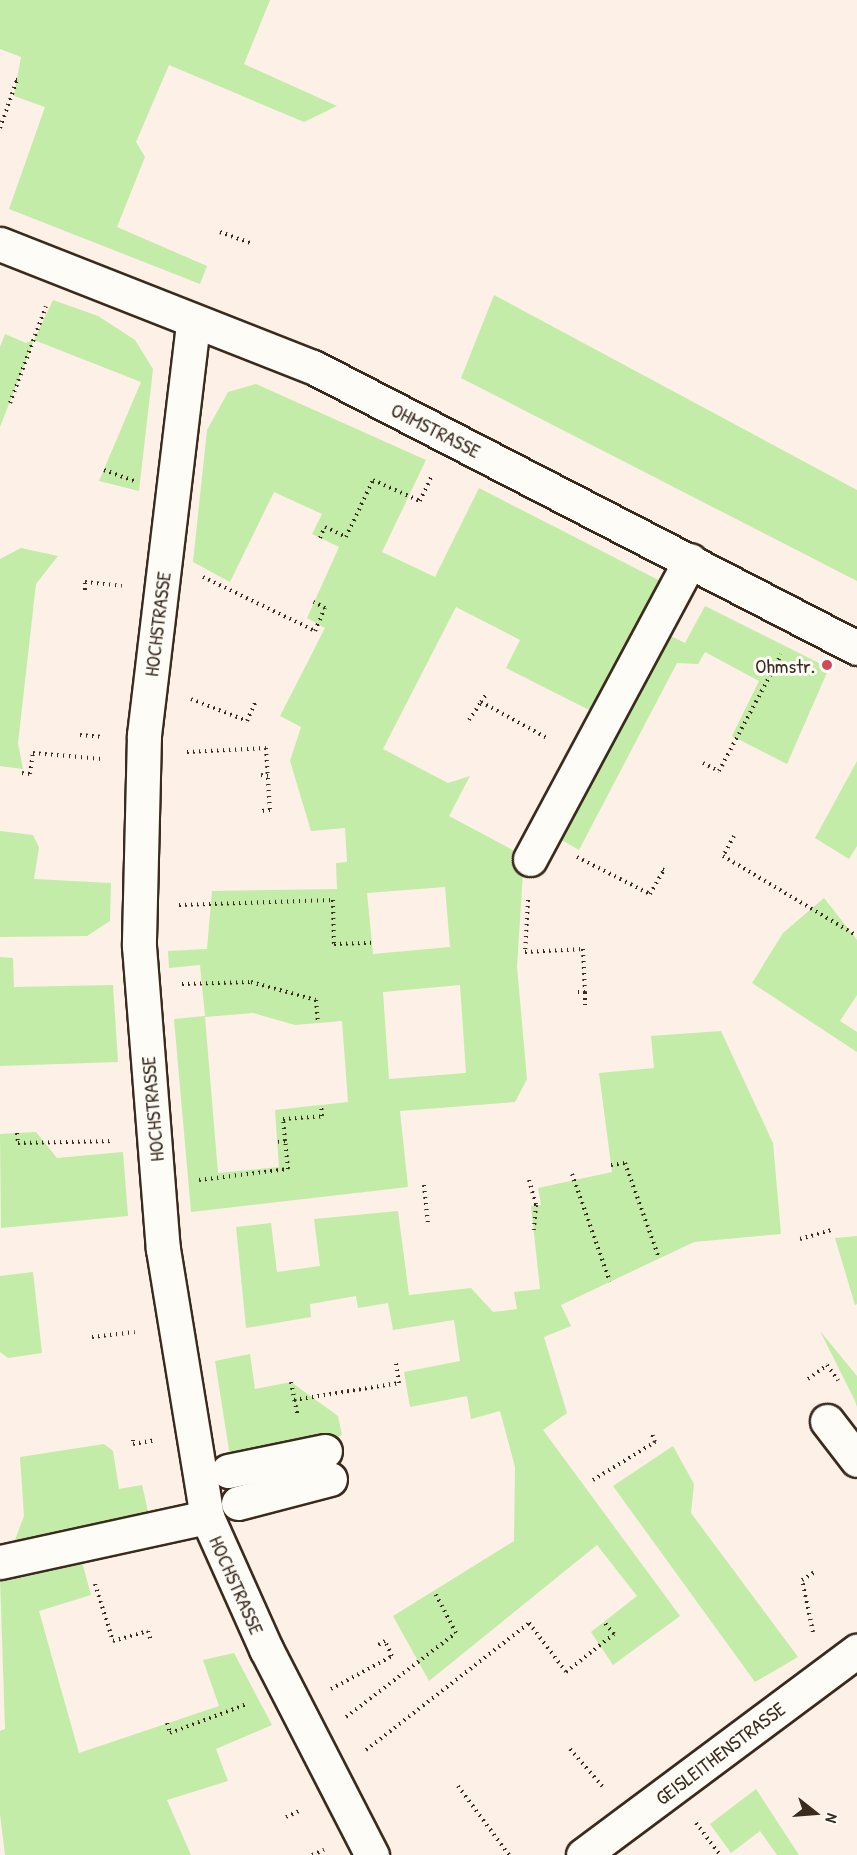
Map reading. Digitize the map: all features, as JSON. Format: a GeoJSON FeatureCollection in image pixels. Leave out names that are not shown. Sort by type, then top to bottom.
{"type":"FeatureCollection","features":[{"type":"Feature","properties":{"kind":"street","name":"OHMSTRASSE"},"geometry":{"type":"LineString","coordinates":[[0,244],[193,324],[313,367],[857,648]]}},
{"type":"Feature","properties":{"kind":"street","name":"HOCHSTRASSE"},"geometry":{"type":"LineString","coordinates":[[193,324],[144,735],[139,946],[163,1249],[207,1517],[266,1649],[372,1855]]}},
{"type":"Feature","properties":{"kind":"street"},"geometry":{"type":"LineString","coordinates":[[536,849],[690,560]]}},
{"type":"Feature","properties":{"kind":"street"},"geometry":{"type":"LineString","coordinates":[[827,1421],[857,1460]]}},
{"type":"Feature","properties":{"kind":"street"},"geometry":{"type":"LineString","coordinates":[[228,1471],[327,1465],[238,1503]]}},
{"type":"Feature","properties":{"kind":"street"},"geometry":{"type":"LineString","coordinates":[[0,1562],[207,1517]]}},
{"type":"Feature","properties":{"kind":"street","name":"GEISLEITHENSTRASSE"},"geometry":{"type":"LineString","coordinates":[[583,1855],[857,1650]]}},
{"type":"Feature","properties":{"kind":"path"},"geometry":{"type":"LineString","coordinates":[[0,128],[17,80],[12,79]]}},
{"type":"Feature","properties":{"kind":"path"},"geometry":{"type":"LineString","coordinates":[[220,232],[250,243]]}},
{"type":"Feature","properties":{"kind":"path"},"geometry":{"type":"LineString","coordinates":[[10,403],[51,293]]}},
{"type":"Feature","properties":{"kind":"path"},"geometry":{"type":"LineString","coordinates":[[104,470],[141,484]]}},
{"type":"Feature","properties":{"kind":"path"},"geometry":{"type":"LineString","coordinates":[[320,538],[325,527],[346,537],[373,480],[420,501],[434,470]]}},
{"type":"Feature","properties":{"kind":"path"},"geometry":{"type":"LineString","coordinates":[[192,572],[315,631],[325,608],[315,602]]}},
{"type":"Feature","properties":{"kind":"path"},"geometry":{"type":"LineString","coordinates":[[85,590],[86,582],[129,587]]}},
{"type":"Feature","properties":{"kind":"path"},"geometry":{"type":"LineString","coordinates":[[703,763],[719,771],[786,646]]}},
{"type":"Feature","properties":{"kind":"path"},"geometry":{"type":"LineString","coordinates":[[469,720],[487,693]]}},
{"type":"Feature","properties":{"kind":"path"},"geometry":{"type":"LineString","coordinates":[[178,694],[247,721],[255,703]]}},
{"type":"Feature","properties":{"kind":"path"},"geometry":{"type":"LineString","coordinates":[[482,702],[585,759]]}},
{"type":"Feature","properties":{"kind":"path"},"geometry":{"type":"LineString","coordinates":[[177,747],[186,746],[187,754],[266,748],[270,810],[262,811]]}},
{"type":"Feature","properties":{"kind":"path"},"geometry":{"type":"LineString","coordinates":[[22,773],[30,774],[33,753],[113,760]]}},
{"type":"Feature","properties":{"kind":"path"},"geometry":{"type":"LineString","coordinates":[[261,775],[268,776]]}},
{"type":"Feature","properties":{"kind":"path"},"geometry":{"type":"LineString","coordinates":[[734,836],[723,856],[857,936]]}},
{"type":"Feature","properties":{"kind":"path"},"geometry":{"type":"LineString","coordinates":[[585,1005],[583,949],[525,951],[536,849],[650,894],[664,870],[659,868]]}},
{"type":"Feature","properties":{"kind":"path"},"geometry":{"type":"LineString","coordinates":[[167,906],[333,900],[334,944],[371,943]]}},
{"type":"Feature","properties":{"kind":"path"},"geometry":{"type":"LineString","coordinates":[[178,985],[251,982],[316,1000],[318,1023]]}},
{"type":"Feature","properties":{"kind":"path"},"geometry":{"type":"LineString","coordinates":[[573,992],[585,992]]}},
{"type":"Feature","properties":{"kind":"path"},"geometry":{"type":"LineString","coordinates":[[188,1181],[288,1169],[283,1119],[322,1116],[321,1105]]}},
{"type":"Feature","properties":{"kind":"path"},"geometry":{"type":"LineString","coordinates":[[18,1133],[18,1143],[118,1142]]}},
{"type":"Feature","properties":{"kind":"path"},"geometry":{"type":"LineString","coordinates":[[278,1142],[285,1141]]}},
{"type":"Feature","properties":{"kind":"path"},"geometry":{"type":"LineString","coordinates":[[611,1165],[625,1163],[659,1258]]}},
{"type":"Feature","properties":{"kind":"path"},"geometry":{"type":"LineString","coordinates":[[572,1174],[610,1282]]}},
{"type":"Feature","properties":{"kind":"path"},"geometry":{"type":"LineString","coordinates":[[529,1180],[536,1205],[534,1230]]}},
{"type":"Feature","properties":{"kind":"path"},"geometry":{"type":"LineString","coordinates":[[424,1185],[428,1223]]}},
{"type":"Feature","properties":{"kind":"path"},"geometry":{"type":"LineString","coordinates":[[800,1239],[834,1229]]}},
{"type":"Feature","properties":{"kind":"path"},"geometry":{"type":"LineString","coordinates":[[92,1337],[142,1330]]}},
{"type":"Feature","properties":{"kind":"path"},"geometry":{"type":"LineString","coordinates":[[294,1400],[399,1383],[396,1363]]}},
{"type":"Feature","properties":{"kind":"path"},"geometry":{"type":"LineString","coordinates":[[593,1479],[655,1442],[652,1434]]}},
{"type":"Feature","properties":{"kind":"path"},"geometry":{"type":"LineString","coordinates":[[133,1440],[133,1444],[168,1438]]}},
{"type":"Feature","properties":{"kind":"path"},"geometry":{"type":"LineString","coordinates":[[815,1572],[802,1580],[816,1644]]}},
{"type":"Feature","properties":{"kind":"path"},"geometry":{"type":"LineString","coordinates":[[101,1575],[93,1577],[113,1641],[148,1631],[150,1641]]}},
{"type":"Feature","properties":{"kind":"path"},"geometry":{"type":"LineString","coordinates":[[342,1720],[456,1633],[434,1591]]}},
{"type":"Feature","properties":{"kind":"path"},"geometry":{"type":"LineString","coordinates":[[359,1755],[529,1623],[566,1672],[614,1634],[604,1622]]}},
{"type":"Feature","properties":{"kind":"path"},"geometry":{"type":"LineString","coordinates":[[323,1694],[392,1656],[385,1641],[378,1645]]}},
{"type":"Feature","properties":{"kind":"path"},"geometry":{"type":"LineString","coordinates":[[167,1723],[170,1733],[254,1701]]}},
{"type":"Feature","properties":{"kind":"path"},"geometry":{"type":"LineString","coordinates":[[570,1749],[611,1797]]}},
{"type":"Feature","properties":{"kind":"path"},"geometry":{"type":"LineString","coordinates":[[458,1786],[509,1855]]}},
{"type":"Feature","properties":{"kind":"path"},"geometry":{"type":"LineString","coordinates":[[696,1823],[720,1855]]}},
{"type":"Feature","properties":{"kind":"green space"},"geometry":{"type":"Polygon","coordinates":[[[0,0],[270,0],[244,64],[337,106],[304,122],[169,65],[136,142],[145,157],[117,227],[207,266],[200,284],[9,209],[45,107],[14,96],[21,57],[0,49],[0,0]]]}},
{"type":"Feature","properties":{"kind":"green space"},"geometry":{"type":"Polygon","coordinates":[[[494,295],[857,490],[857,581],[461,378],[494,295]]]}},
{"type":"Feature","properties":{"kind":"green space"},"geometry":{"type":"Polygon","coordinates":[[[53,300],[98,316],[135,340],[153,369],[139,491],[99,481],[141,382],[34,340],[53,300]]]}},
{"type":"Feature","properties":{"kind":"green space"},"geometry":{"type":"Polygon","coordinates":[[[5,334],[26,343],[34,340],[0,427],[0,347],[5,334]]]}},
{"type":"Feature","properties":{"kind":"green space"},"geometry":{"type":"Polygon","coordinates":[[[256,384],[426,460],[382,552],[435,577],[479,488],[672,587],[601,716],[506,668],[520,640],[456,607],[383,749],[448,783],[470,776],[449,816],[524,856],[517,967],[527,1079],[515,1102],[400,1111],[408,1187],[191,1212],[174,1019],[205,1016],[200,965],[169,968],[168,951],[207,949],[212,891],[337,889],[336,863],[347,862],[345,828],[311,831],[290,761],[301,727],[280,716],[325,628],[307,618],[339,547],[312,534],[322,514],[274,492],[230,582],[193,562],[207,430],[228,392],[256,384]],[[445,887],[367,893],[373,954],[450,947],[445,887]],[[460,985],[383,992],[389,1079],[466,1073],[460,985]],[[253,1013],[205,1017],[218,1173],[279,1167],[275,1110],[348,1102],[342,1021],[295,1025],[253,1013]]]}},
{"type":"Feature","properties":{"kind":"green space"},"geometry":{"type":"Polygon","coordinates":[[[21,548],[58,556],[36,584],[18,743],[23,769],[0,766],[0,559],[21,548]]]}},
{"type":"Feature","properties":{"kind":"green space"},"geometry":{"type":"Polygon","coordinates":[[[705,606],[829,668],[787,764],[732,736],[759,681],[705,652],[698,664],[677,663],[579,850],[560,839],[556,825],[661,631],[685,643],[705,606]]]}},
{"type":"Feature","properties":{"kind":"green space"},"geometry":{"type":"Polygon","coordinates":[[[857,761],[857,846],[849,859],[815,838],[857,761]]]}},
{"type":"Feature","properties":{"kind":"green space"},"geometry":{"type":"Polygon","coordinates":[[[0,831],[33,835],[39,847],[34,879],[111,883],[110,921],[87,936],[0,937],[0,831]]]}},
{"type":"Feature","properties":{"kind":"green space"},"geometry":{"type":"Polygon","coordinates":[[[824,898],[857,940],[857,995],[840,1021],[857,1032],[857,1052],[752,983],[783,933],[824,898]]]}},
{"type":"Feature","properties":{"kind":"green space"},"geometry":{"type":"Polygon","coordinates":[[[0,957],[13,958],[14,987],[113,985],[118,1062],[0,1066],[0,957]]]}},
{"type":"Feature","properties":{"kind":"green space"},"geometry":{"type":"Polygon","coordinates":[[[721,1031],[773,1143],[781,1234],[694,1242],[561,1305],[571,1326],[544,1337],[567,1413],[543,1430],[680,1616],[613,1665],[591,1632],[637,1596],[597,1545],[429,1681],[393,1616],[514,1541],[515,1467],[500,1411],[471,1419],[467,1396],[410,1407],[404,1372],[460,1361],[454,1320],[393,1330],[388,1303],[358,1308],[356,1296],[310,1304],[311,1317],[246,1328],[236,1227],[271,1223],[277,1272],[320,1266],[314,1219],[398,1211],[409,1295],[471,1288],[493,1312],[517,1309],[514,1292],[540,1289],[531,1206],[541,1205],[538,1188],[612,1172],[599,1073],[654,1068],[651,1036],[721,1031]]]}},
{"type":"Feature","properties":{"kind":"green space"},"geometry":{"type":"Polygon","coordinates":[[[36,1132],[57,1158],[123,1152],[128,1216],[1,1228],[0,1134],[36,1132]]]}},
{"type":"Feature","properties":{"kind":"green space"},"geometry":{"type":"Polygon","coordinates":[[[857,1236],[857,1304],[855,1305],[835,1238],[857,1236]]]}},
{"type":"Feature","properties":{"kind":"green space"},"geometry":{"type":"Polygon","coordinates":[[[33,1272],[42,1353],[8,1358],[0,1352],[0,1276],[33,1272]]]}},
{"type":"Feature","properties":{"kind":"green space"},"geometry":{"type":"Polygon","coordinates":[[[820,1331],[857,1376],[857,1407],[855,1401],[820,1331]]]}},
{"type":"Feature","properties":{"kind":"green space"},"geometry":{"type":"Polygon","coordinates":[[[250,1354],[255,1389],[291,1382],[338,1416],[342,1435],[304,1455],[232,1469],[215,1361],[250,1354]]]}},
{"type":"Feature","properties":{"kind":"green space"},"geometry":{"type":"Polygon","coordinates":[[[104,1444],[113,1451],[119,1489],[142,1485],[148,1511],[13,1545],[24,1516],[20,1457],[104,1444]]]}},
{"type":"Feature","properties":{"kind":"green space"},"geometry":{"type":"Polygon","coordinates":[[[673,1446],[694,1484],[691,1513],[798,1657],[755,1682],[613,1486],[673,1446]]]}},
{"type":"Feature","properties":{"kind":"green space"},"geometry":{"type":"Polygon","coordinates":[[[82,1562],[91,1595],[39,1611],[79,1753],[219,1706],[203,1660],[234,1653],[272,1725],[216,1749],[228,1781],[167,1800],[191,1855],[5,1855],[0,1814],[0,1731],[5,1729],[0,1578],[82,1562]]]}},
{"type":"Feature","properties":{"kind":"green space"},"geometry":{"type":"Polygon","coordinates":[[[756,1789],[799,1855],[777,1855],[760,1831],[731,1853],[710,1824],[756,1789]]]}},
{"type":"Feature","properties":{"kind":"place","name":"Ohmstr."},"geometry":{"type":"Point","coordinates":[827,665]}}]}
